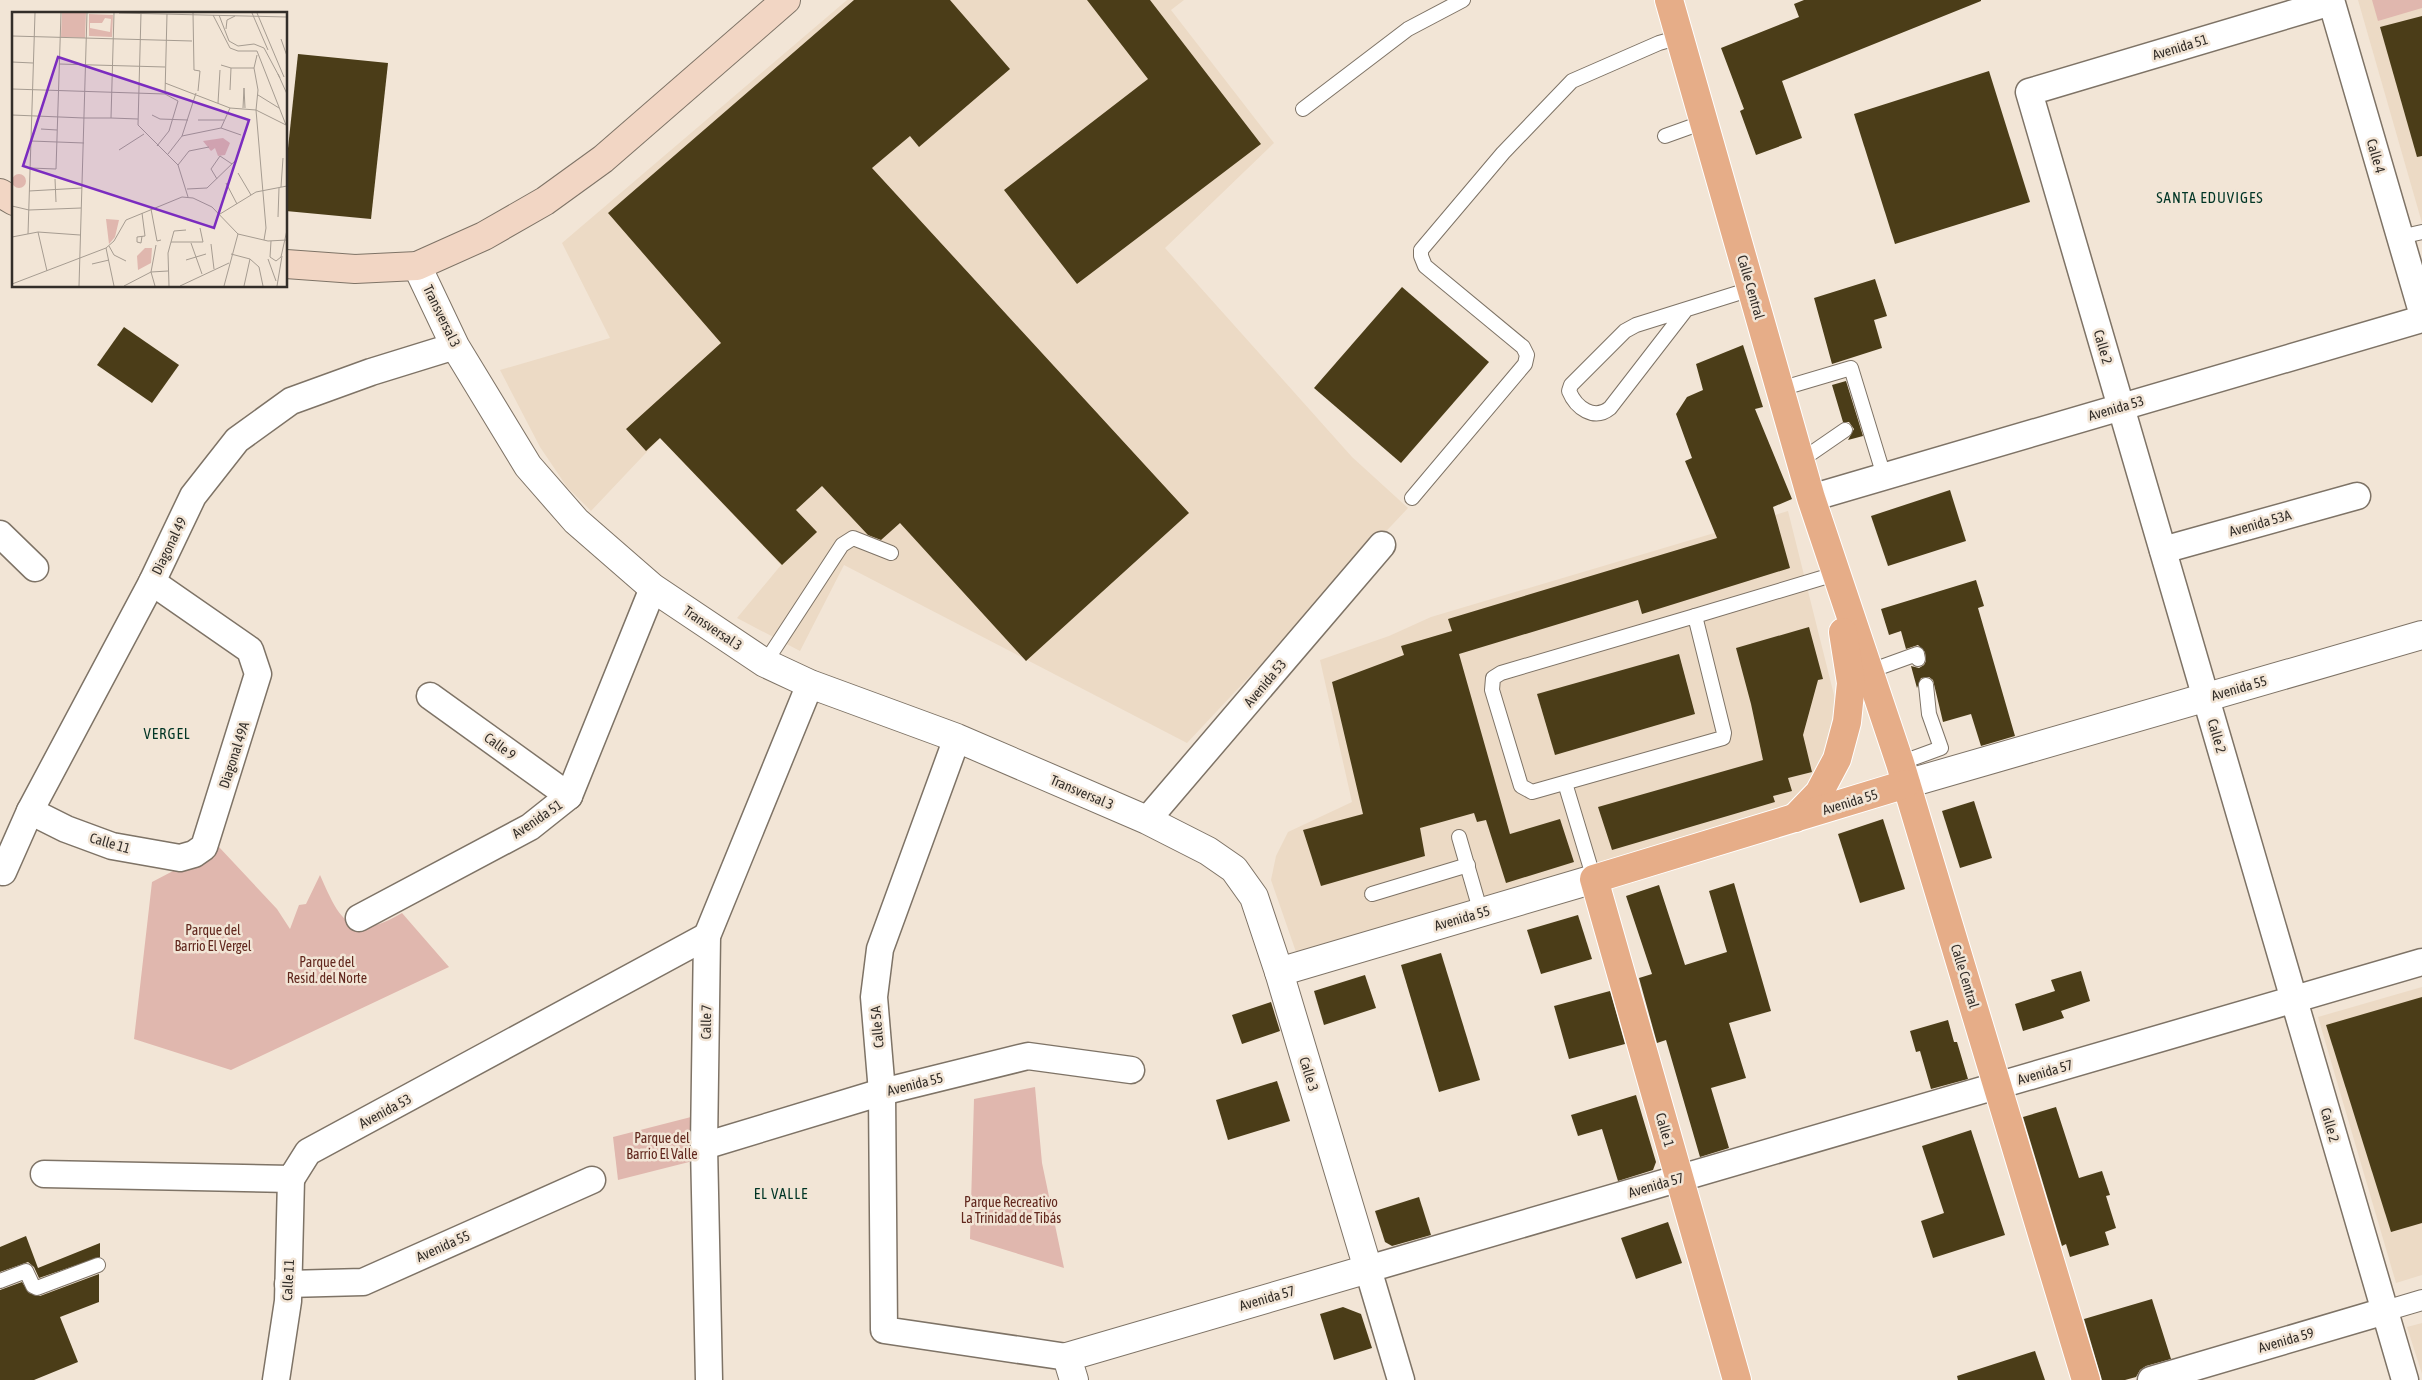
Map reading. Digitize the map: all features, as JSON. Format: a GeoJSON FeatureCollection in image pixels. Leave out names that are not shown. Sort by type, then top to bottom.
{"type":"FeatureCollection","features":[{"type":"Feature","properties":{"kind":"main road"},"geometry":{"type":"LineString","coordinates":[[288,264],[355,269],[417,266],[484,236],[545,201],[603,159],[786,0]]}},
{"type":"Feature","properties":{"kind":"main road","name":"Calle Central"},"geometry":{"type":"LineString","coordinates":[[1669,0],[1811,498],[1903,774],[2086,1380]]}},
{"type":"Feature","properties":{"kind":"main road"},"geometry":{"type":"LineString","coordinates":[[0,192],[12,200]]}},
{"type":"Feature","properties":{"kind":"main road","name":"Calle Central"},"geometry":{"type":"LineString","coordinates":[[1794,819],[1819,793],[1837,759],[1848,722],[1851,683],[1835,574]]}},
{"type":"Feature","properties":{"kind":"main road","name":"Avenida 55"},"geometry":{"type":"LineString","coordinates":[[1594,879],[1794,819],[1903,774]]}},
{"type":"Feature","properties":{"kind":"main road","name":"Calle 1"},"geometry":{"type":"LineString","coordinates":[[1594,879],[1737,1380]]}},
{"type":"Feature","properties":{"kind":"street","name":"Avenida 51"},"geometry":{"type":"LineString","coordinates":[[2028,92],[2331,1]]}},
{"type":"Feature","properties":{"kind":"street","name":"Calle 4"},"geometry":{"type":"LineString","coordinates":[[2331,1],[2411,234],[2422,312]]}},
{"type":"Feature","properties":{"kind":"street","name":"Calle 2"},"geometry":{"type":"LineString","coordinates":[[2028,92],[2405,1380]]}},
{"type":"Feature","properties":{"kind":"street","name":"Transversal 3"},"geometry":{"type":"LineString","coordinates":[[417,266],[455,346],[528,466],[576,521],[653,588],[765,663],[810,684],[957,738],[1147,820]]}},
{"type":"Feature","properties":{"kind":"street","name":"Avenida 53"},"geometry":{"type":"LineString","coordinates":[[1811,498],[2422,319]]}},
{"type":"Feature","properties":{"kind":"street","name":"Diagonal 49"},"geometry":{"type":"LineString","coordinates":[[3,872],[30,811],[152,582],[193,496],[238,440],[291,401],[371,372],[455,346]]}},
{"type":"Feature","properties":{"kind":"street","name":"Avenida 53A"},"geometry":{"type":"LineString","coordinates":[[2163,550],[2357,496]]}},
{"type":"Feature","properties":{"kind":"street"},"geometry":{"type":"LineString","coordinates":[[0,534],[35,568]]}},
{"type":"Feature","properties":{"kind":"street","name":"Avenida 53"},"geometry":{"type":"LineString","coordinates":[[1147,820],[1382,545]]}},
{"type":"Feature","properties":{"kind":"street","name":"Diagonal 49A"},"geometry":{"type":"LineString","coordinates":[[152,582],[250,650],[258,674],[204,847],[194,854]]}},
{"type":"Feature","properties":{"kind":"street","name":"Avenida 51"},"geometry":{"type":"LineString","coordinates":[[359,918],[530,827],[569,796],[653,588]]}},
{"type":"Feature","properties":{"kind":"street","name":"Avenida 55"},"geometry":{"type":"LineString","coordinates":[[1903,774],[2205,697],[2422,636]]}},
{"type":"Feature","properties":{"kind":"street","name":"Calle 7"},"geometry":{"type":"LineString","coordinates":[[709,1380],[704,1146],[707,936],[810,684]]}},
{"type":"Feature","properties":{"kind":"street","name":"Calle 9"},"geometry":{"type":"LineString","coordinates":[[430,696],[569,796]]}},
{"type":"Feature","properties":{"kind":"street","name":"Calle 5A"},"geometry":{"type":"LineString","coordinates":[[884,1330],[882,1092],[874,997],[880,949],[957,738]]}},
{"type":"Feature","properties":{"kind":"street","name":"Calle 11"},"geometry":{"type":"LineString","coordinates":[[30,811],[112,846],[180,858],[194,854]]}},
{"type":"Feature","properties":{"kind":"street","name":"Calle 3"},"geometry":{"type":"LineString","coordinates":[[1147,820],[1208,851],[1234,869],[1254,897],[1279,972],[1400,1380]]}},
{"type":"Feature","properties":{"kind":"street","name":"Avenida 55"},"geometry":{"type":"LineString","coordinates":[[1279,972],[1594,879]]}},
{"type":"Feature","properties":{"kind":"street","name":"Avenida 53"},"geometry":{"type":"LineString","coordinates":[[291,1179],[308,1152],[707,936]]}},
{"type":"Feature","properties":{"kind":"street","name":"Avenida 57"},"geometry":{"type":"LineString","coordinates":[[884,1330],[1071,1368],[1368,1269],[2422,962]]}},
{"type":"Feature","properties":{"kind":"street","name":"Avenida 55"},"geometry":{"type":"LineString","coordinates":[[704,1146],[882,1092],[1028,1056],[1130,1070]]}},
{"type":"Feature","properties":{"kind":"street"},"geometry":{"type":"LineString","coordinates":[[44,1174],[291,1179]]}},
{"type":"Feature","properties":{"kind":"street","name":"Calle 11"},"geometry":{"type":"LineString","coordinates":[[276,1380],[288,1284],[291,1179]]}},
{"type":"Feature","properties":{"kind":"street","name":"Avenida 55"},"geometry":{"type":"LineString","coordinates":[[288,1284],[362,1282],[592,1180]]}},
{"type":"Feature","properties":{"kind":"street","name":"Avenida 59"},"geometry":{"type":"LineString","coordinates":[[2151,1380],[2422,1300]]}},
{"type":"Feature","properties":{"kind":"lane"},"geometry":{"type":"LineString","coordinates":[[1303,109],[1408,29],[1463,0]]}},
{"type":"Feature","properties":{"kind":"lane"},"geometry":{"type":"LineString","coordinates":[[1412,498],[1525,364],[1527,355],[1523,347],[1430,271],[1422,260],[1421,250],[1503,152],[1572,81],[1659,43],[1680,37]]}},
{"type":"Feature","properties":{"kind":"lane"},"geometry":{"type":"LineString","coordinates":[[1665,136],[1704,122]]}},
{"type":"Feature","properties":{"kind":"lane"},"geometry":{"type":"LineString","coordinates":[[1685,311],[1604,413],[1597,415],[1588,412],[1571,396],[1569,391],[1571,385],[1625,331],[1636,325],[1751,289]]}},
{"type":"Feature","properties":{"kind":"lane"},"geometry":{"type":"LineString","coordinates":[[1780,389],[1851,368],[1864,417],[1884,476]]}},
{"type":"Feature","properties":{"kind":"lane"},"geometry":{"type":"LineString","coordinates":[[1800,461],[1845,430]]}},
{"type":"Feature","properties":{"kind":"lane"},"geometry":{"type":"LineString","coordinates":[[765,663],[842,545],[853,538],[891,553]]}},
{"type":"Feature","properties":{"kind":"lane"},"geometry":{"type":"LineString","coordinates":[[1695,616],[1724,734],[1723,738],[1532,792],[1521,786],[1492,690],[1493,678],[1501,673],[1835,574]]}},
{"type":"Feature","properties":{"kind":"lane"},"geometry":{"type":"LineString","coordinates":[[1870,671],[1917,654],[1918,659]]}},
{"type":"Feature","properties":{"kind":"lane"},"geometry":{"type":"LineString","coordinates":[[1903,774],[1941,748],[1929,714],[1926,685]]}},
{"type":"Feature","properties":{"kind":"lane"},"geometry":{"type":"LineString","coordinates":[[1565,783],[1594,879]]}},
{"type":"Feature","properties":{"kind":"lane"},"geometry":{"type":"LineString","coordinates":[[1460,837],[1481,912]]}},
{"type":"Feature","properties":{"kind":"lane"},"geometry":{"type":"LineString","coordinates":[[1372,894],[1468,865]]}},
{"type":"Feature","properties":{"kind":"lane"},"geometry":{"type":"LineString","coordinates":[[0,1281],[26,1271],[33,1286],[37,1288],[98,1265]]}},
{"type":"Feature","properties":{"kind":"shaded area"},"geometry":{"type":"Polygon","coordinates":[[[847,0],[1184,0],[1171,10],[1274,143],[1165,248],[1352,457],[1408,508],[1187,743],[844,565],[800,651],[737,618],[781,565],[660,438],[591,511],[567,487],[540,447],[500,370],[610,338],[562,243],[847,0]]]}},
{"type":"Feature","properties":{"kind":"shaded area"},"geometry":{"type":"Polygon","coordinates":[[[2358,0],[2422,0],[2422,223],[2358,0]]]}},
{"type":"Feature","properties":{"kind":"shaded area"},"geometry":{"type":"Polygon","coordinates":[[[1788,511],[1836,703],[1819,773],[1783,808],[1557,877],[1296,952],[1271,880],[1276,856],[1288,832],[1352,802],[1320,660],[1389,636],[1431,617],[1788,511]]]}},
{"type":"Feature","properties":{"kind":"shaded area"},"geometry":{"type":"Polygon","coordinates":[[[2422,987],[2422,1275],[2396,1283],[2318,1017],[2422,987]]]}},
{"type":"Feature","properties":{"kind":"shaded area"},"geometry":{"type":"Polygon","coordinates":[[[2422,1323],[2422,1374],[2407,1327],[2422,1323]]]}},
{"type":"Feature","properties":{"kind":"green space"},"geometry":{"type":"Polygon","coordinates":[[[2372,0],[2422,0],[2422,8],[2378,21],[2372,0]]]}},
{"type":"Feature","properties":{"kind":"green space"},"geometry":{"type":"Polygon","coordinates":[[[219,847],[277,909],[290,929],[299,905],[306,904],[320,875],[334,905],[349,922],[359,926],[370,926],[385,922],[402,913],[449,967],[231,1070],[134,1039],[152,882],[219,847]]]}},
{"type":"Feature","properties":{"kind":"green space","name":"Parque Recreativo La Trinidad de Tibás"},"geometry":{"type":"Polygon","coordinates":[[[1035,1087],[1042,1163],[1064,1268],[970,1239],[974,1099],[1035,1087]]]}},
{"type":"Feature","properties":{"kind":"green space","name":"Parque del Barrio El Valle"},"geometry":{"type":"Polygon","coordinates":[[[691,1117],[693,1161],[618,1180],[613,1137],[691,1117]]]}},
{"type":"Feature","properties":{"kind":"building"},"geometry":{"type":"Polygon","coordinates":[[[854,0],[950,0],[1010,69],[919,147],[910,136],[872,168],[1189,513],[1026,661],[900,523],[881,540],[868,535],[822,486],[796,510],[817,532],[782,565],[660,438],[646,451],[626,429],[721,343],[608,213],[854,0]]]}},
{"type":"Feature","properties":{"kind":"building"},"geometry":{"type":"Polygon","coordinates":[[[1087,0],[1150,0],[1261,144],[1077,284],[1004,190],[1148,79],[1087,0]]]}},
{"type":"Feature","properties":{"kind":"building"},"geometry":{"type":"Polygon","coordinates":[[[1804,0],[1981,1],[1782,81],[1802,138],[1756,155],[1740,111],[1744,109],[1721,48],[1799,17],[1794,4],[1804,0]]]}},
{"type":"Feature","properties":{"kind":"building"},"geometry":{"type":"Polygon","coordinates":[[[2422,16],[2422,156],[2417,157],[2380,27],[2422,16]]]}},
{"type":"Feature","properties":{"kind":"building"},"geometry":{"type":"Polygon","coordinates":[[[298,54],[388,63],[371,219],[288,211],[288,148],[298,54]]]}},
{"type":"Feature","properties":{"kind":"building"},"geometry":{"type":"Polygon","coordinates":[[[1989,71],[2030,202],[1895,244],[1854,114],[1989,71]]]}},
{"type":"Feature","properties":{"kind":"building"},"geometry":{"type":"Polygon","coordinates":[[[1875,279],[1887,316],[1874,320],[1882,348],[1832,364],[1814,298],[1875,279]]]}},
{"type":"Feature","properties":{"kind":"building"},"geometry":{"type":"Polygon","coordinates":[[[1402,287],[1489,362],[1401,463],[1314,388],[1402,287]]]}},
{"type":"Feature","properties":{"kind":"building"},"geometry":{"type":"Polygon","coordinates":[[[124,327],[179,365],[152,403],[97,365],[124,327]]]}},
{"type":"Feature","properties":{"kind":"building"},"geometry":{"type":"Polygon","coordinates":[[[1743,345],[1763,407],[1755,409],[1792,499],[1773,507],[1790,568],[1642,614],[1638,600],[1459,654],[1510,834],[1560,819],[1574,862],[1506,883],[1486,820],[1477,822],[1474,813],[1420,828],[1425,856],[1321,886],[1303,830],[1363,814],[1332,682],[1404,655],[1401,646],[1452,631],[1448,619],[1717,538],[1685,461],[1692,458],[1676,414],[1687,397],[1703,390],[1696,364],[1743,345]]]}},
{"type":"Feature","properties":{"kind":"building"},"geometry":{"type":"Polygon","coordinates":[[[1846,381],[1863,436],[1848,440],[1854,429],[1849,422],[1843,422],[1832,385],[1846,381]]]}},
{"type":"Feature","properties":{"kind":"building"},"geometry":{"type":"Polygon","coordinates":[[[1950,490],[1966,541],[1888,566],[1871,516],[1950,490]]]}},
{"type":"Feature","properties":{"kind":"building"},"geometry":{"type":"Polygon","coordinates":[[[1976,580],[1984,606],[1978,608],[2015,736],[1981,746],[1971,714],[1943,722],[1933,680],[1929,677],[1921,678],[1917,688],[1911,666],[1919,668],[1924,665],[1926,661],[1925,652],[1918,645],[1906,649],[1901,631],[1889,635],[1881,609],[1976,580]]]}},
{"type":"Feature","properties":{"kind":"building"},"geometry":{"type":"Polygon","coordinates":[[[1809,627],[1823,679],[1818,680],[1803,735],[1812,772],[1788,778],[1792,791],[1773,796],[1775,802],[1612,850],[1598,807],[1763,760],[1736,648],[1809,627]]]}},
{"type":"Feature","properties":{"kind":"building"},"geometry":{"type":"Polygon","coordinates":[[[1679,654],[1695,714],[1555,755],[1537,694],[1679,654]]]}},
{"type":"Feature","properties":{"kind":"building"},"geometry":{"type":"Polygon","coordinates":[[[1974,801],[1992,858],[1960,868],[1942,811],[1974,801]]]}},
{"type":"Feature","properties":{"kind":"building"},"geometry":{"type":"Polygon","coordinates":[[[1883,819],[1905,889],[1860,903],[1838,834],[1883,819]]]}},
{"type":"Feature","properties":{"kind":"building"},"geometry":{"type":"Polygon","coordinates":[[[1734,883],[1771,1011],[1729,1023],[1746,1078],[1711,1088],[1729,1148],[1700,1157],[1666,1040],[1657,1043],[1639,978],[1652,974],[1626,896],[1659,885],[1685,965],[1727,952],[1709,891],[1734,883]]]}},
{"type":"Feature","properties":{"kind":"building"},"geometry":{"type":"Polygon","coordinates":[[[1578,915],[1592,959],[1541,974],[1527,930],[1578,915]]]}},
{"type":"Feature","properties":{"kind":"building"},"geometry":{"type":"Polygon","coordinates":[[[1441,953],[1480,1080],[1439,1092],[1401,965],[1441,953]]]}},
{"type":"Feature","properties":{"kind":"building"},"geometry":{"type":"Polygon","coordinates":[[[2081,971],[2090,1001],[2061,1011],[2064,1018],[2023,1031],[2015,1004],[2055,991],[2051,980],[2081,971]]]}},
{"type":"Feature","properties":{"kind":"building"},"geometry":{"type":"Polygon","coordinates":[[[1365,975],[1376,1008],[1324,1025],[1314,991],[1365,975]]]}},
{"type":"Feature","properties":{"kind":"building"},"geometry":{"type":"Polygon","coordinates":[[[1610,991],[1625,1044],[1569,1059],[1554,1006],[1610,991]]]}},
{"type":"Feature","properties":{"kind":"building"},"geometry":{"type":"Polygon","coordinates":[[[2422,997],[2422,1223],[2391,1232],[2326,1025],[2422,997]]]}},
{"type":"Feature","properties":{"kind":"building"},"geometry":{"type":"Polygon","coordinates":[[[1271,1002],[1280,1031],[1242,1044],[1232,1015],[1271,1002]]]}},
{"type":"Feature","properties":{"kind":"building"},"geometry":{"type":"Polygon","coordinates":[[[1948,1020],[1968,1079],[1931,1089],[1920,1051],[1916,1052],[1910,1031],[1948,1020]]]}},
{"type":"Feature","properties":{"kind":"building"},"geometry":{"type":"Polygon","coordinates":[[[1277,1081],[1290,1121],[1228,1140],[1216,1100],[1277,1081]]]}},
{"type":"Feature","properties":{"kind":"building"},"geometry":{"type":"Polygon","coordinates":[[[1636,1095],[1656,1162],[1653,1170],[1618,1181],[1602,1129],[1578,1136],[1571,1115],[1636,1095]]]}},
{"type":"Feature","properties":{"kind":"building"},"geometry":{"type":"Polygon","coordinates":[[[2056,1107],[2079,1178],[2102,1171],[2110,1195],[2106,1196],[2116,1228],[2105,1232],[2109,1245],[2070,1257],[2066,1244],[2062,1246],[2023,1117],[2056,1107]]]}},
{"type":"Feature","properties":{"kind":"building"},"geometry":{"type":"Polygon","coordinates":[[[1971,1130],[2005,1235],[1933,1258],[1921,1221],[1944,1213],[1922,1146],[1971,1130]]]}},
{"type":"Feature","properties":{"kind":"building"},"geometry":{"type":"Polygon","coordinates":[[[1419,1197],[1431,1235],[1392,1246],[1385,1242],[1375,1211],[1419,1197]]]}},
{"type":"Feature","properties":{"kind":"building"},"geometry":{"type":"Polygon","coordinates":[[[1668,1222],[1682,1263],[1636,1279],[1621,1238],[1668,1222]]]}},
{"type":"Feature","properties":{"kind":"building"},"geometry":{"type":"Polygon","coordinates":[[[26,1236],[38,1268],[100,1243],[100,1257],[39,1278],[34,1267],[28,1262],[0,1272],[0,1247],[26,1236]]]}},
{"type":"Feature","properties":{"kind":"building"},"geometry":{"type":"Polygon","coordinates":[[[99,1274],[99,1302],[60,1317],[78,1362],[34,1380],[0,1380],[0,1290],[22,1282],[29,1293],[40,1296],[99,1274]]]}},
{"type":"Feature","properties":{"kind":"building"},"geometry":{"type":"Polygon","coordinates":[[[2152,1299],[2171,1359],[2146,1366],[2140,1370],[2136,1377],[2125,1380],[2102,1380],[2084,1319],[2152,1299]]]}},
{"type":"Feature","properties":{"kind":"building"},"geometry":{"type":"Polygon","coordinates":[[[1343,1307],[1361,1314],[1372,1348],[1334,1360],[1320,1314],[1343,1307]]]}},
{"type":"Feature","properties":{"kind":"building"},"geometry":{"type":"Polygon","coordinates":[[[2035,1351],[2045,1380],[1958,1380],[1957,1376],[2035,1351]]]}},
{"type":"Feature","properties":{"kind":"district","name":"SANTA EDUVIGES"},"geometry":{"type":"Point","coordinates":[2210,197]}},
{"type":"Feature","properties":{"kind":"district","name":"VERGEL"},"geometry":{"type":"Point","coordinates":[167,733]}},
{"type":"Feature","properties":{"kind":"district","name":"EL VALLE"},"geometry":{"type":"Point","coordinates":[781,1193]}},
{"type":"Feature","properties":{"kind":"park label","name":"Parque del Barrio El Vergel"},"geometry":{"type":"Point","coordinates":[213,938]}},
{"type":"Feature","properties":{"kind":"park label","name":"Parque del Resid. del Norte"},"geometry":{"type":"Point","coordinates":[327,970]}}]}
